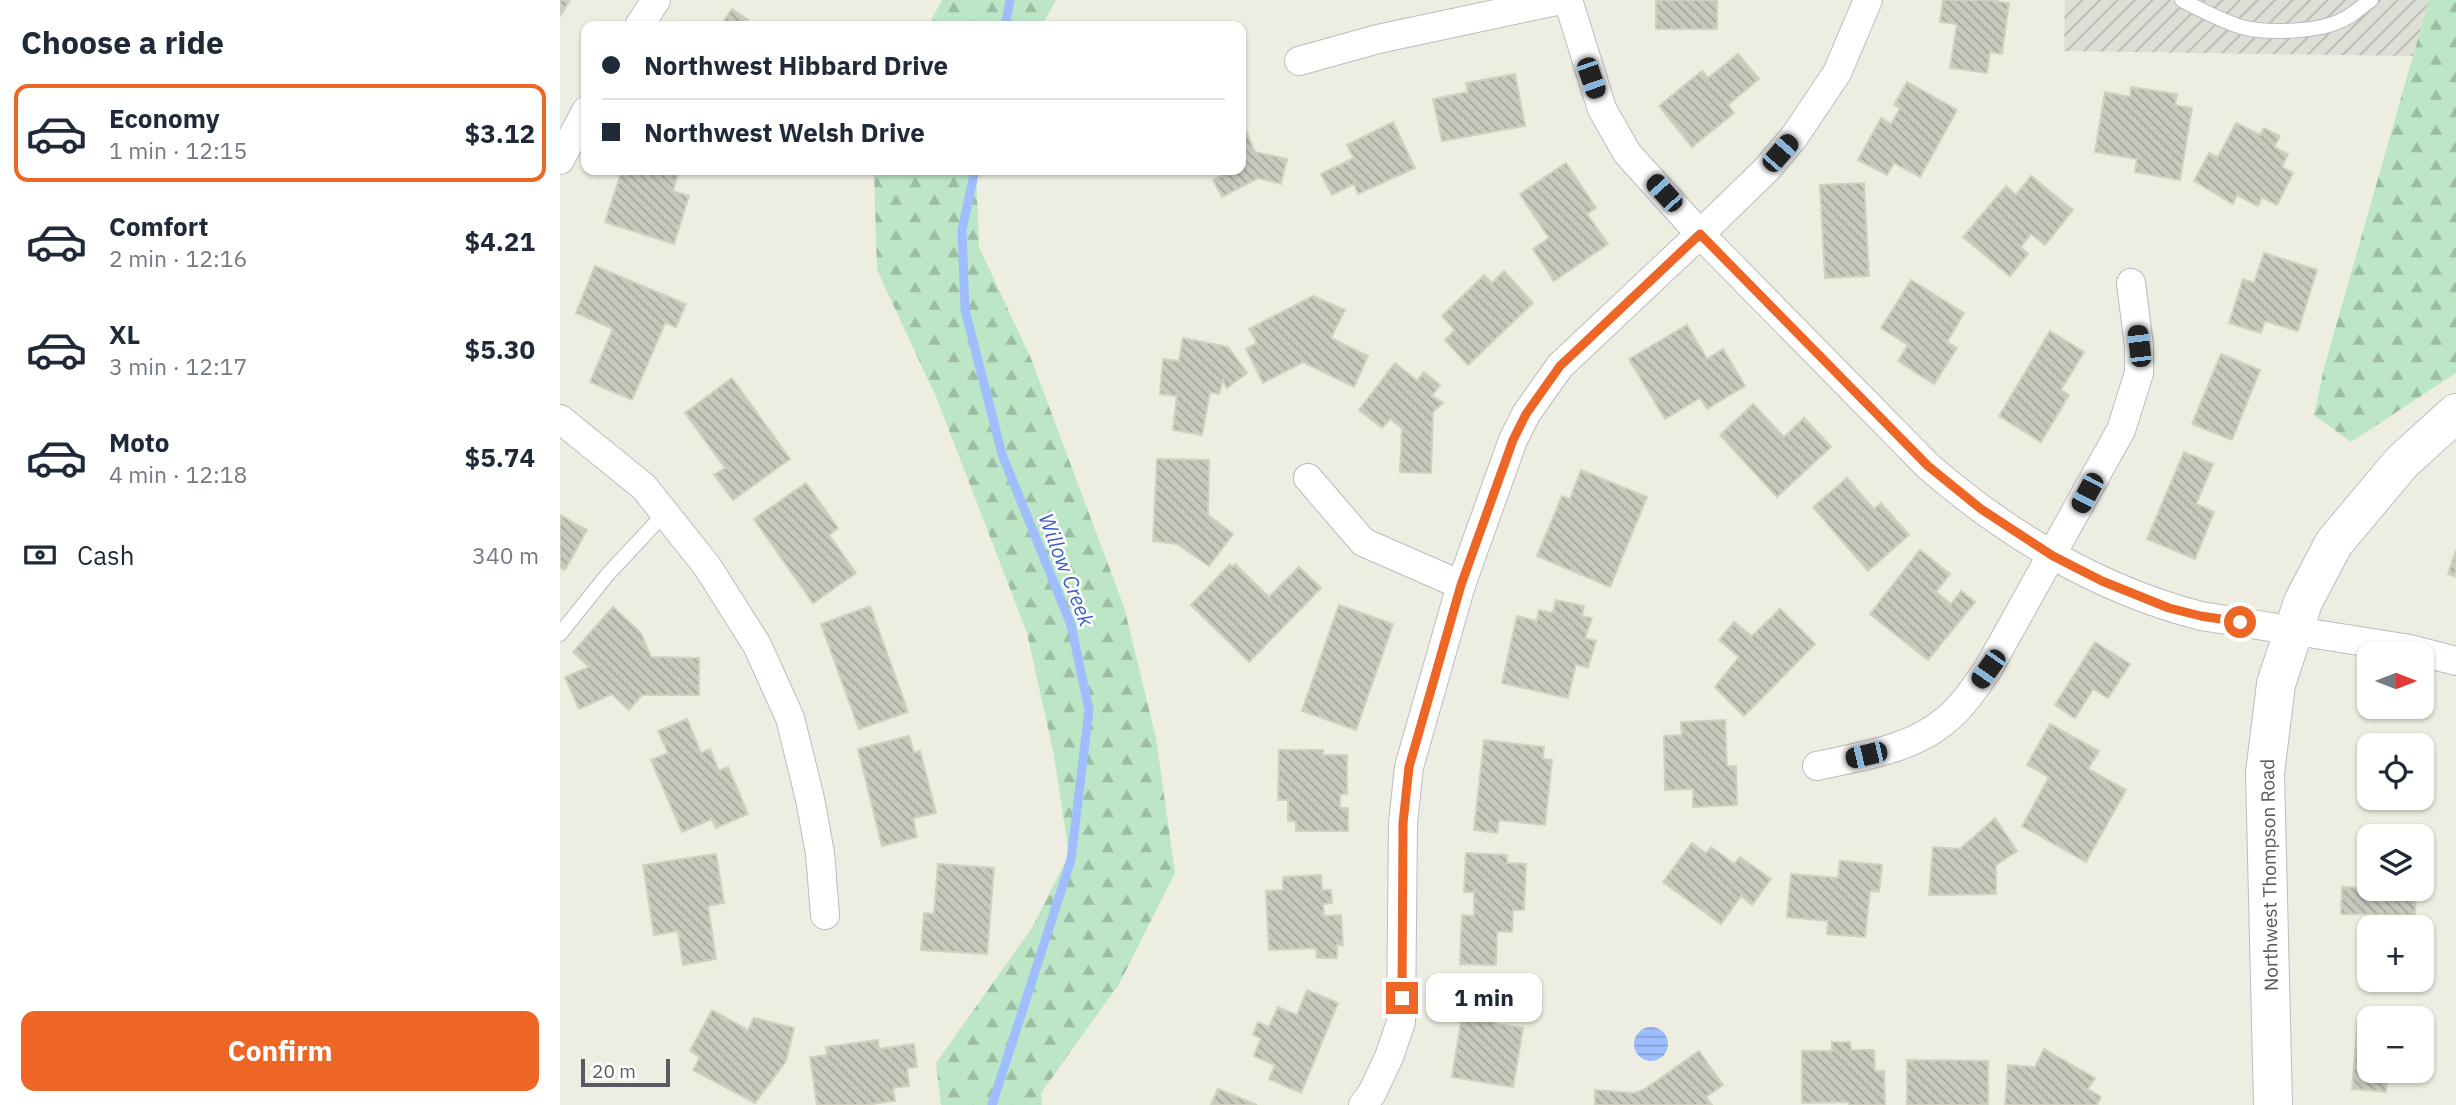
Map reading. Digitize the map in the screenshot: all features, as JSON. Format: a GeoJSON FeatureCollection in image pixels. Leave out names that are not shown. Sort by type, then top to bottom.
{"type":"FeatureCollection","features":[{"type":"Feature","properties":{"kind":"street"},"geometry":{"type":"LineString","coordinates":[[642,21],[656,0]]}},
{"type":"Feature","properties":{"kind":"street"},"geometry":{"type":"LineString","coordinates":[[1299,61],[1378,39],[1561,0]]}},
{"type":"Feature","properties":{"kind":"street"},"geometry":{"type":"LineString","coordinates":[[1568,0],[1602,109],[1627,152],[1700,234],[1928,466],[1981,509],[2053,556],[2102,581],[2169,608],[2201,616],[2410,649],[2456,661]]}},
{"type":"Feature","properties":{"kind":"street"},"geometry":{"type":"LineString","coordinates":[[1363,1105],[1372,1093],[1389,1057],[1401,1022],[1403,823],[1409,767],[1461,585],[1513,440],[1543,387],[1560,366],[1766,170],[1817,105],[1837,74],[1868,0]]}},
{"type":"Feature","properties":{"kind":"street"},"geometry":{"type":"LineString","coordinates":[[560,160],[581,120]]}},
{"type":"Feature","properties":{"kind":"street"},"geometry":{"type":"LineString","coordinates":[[1817,766],[1891,749],[1920,737],[1947,719],[1971,694],[1988,669],[2121,430],[2139,373],[2139,346],[2131,283]]}},
{"type":"Feature","properties":{"kind":"street","name":"Northwest Thompson Road"},"geometry":{"type":"LineString","coordinates":[[2273,1105],[2265,773],[2276,684],[2293,630],[2316,573],[2334,543],[2402,462],[2456,413]]}},
{"type":"Feature","properties":{"kind":"street"},"geometry":{"type":"LineString","coordinates":[[560,419],[644,487],[707,566],[757,645],[790,718],[820,853],[825,915]]}},
{"type":"Feature","properties":{"kind":"street"},"geometry":{"type":"LineString","coordinates":[[1308,478],[1363,542],[1461,585]]}},
{"type":"Feature","properties":{"kind":"lane"},"geometry":{"type":"LineString","coordinates":[[2182,0],[2232,24],[2246,28],[2277,30],[2315,28],[2344,20],[2371,0]]}},
{"type":"Feature","properties":{"kind":"lane"},"geometry":{"type":"LineString","coordinates":[[560,634],[608,574],[665,513]]}},
{"type":"Feature","properties":{"kind":"shaded area"},"geometry":{"type":"Polygon","coordinates":[[[2065,0],[2429,0],[2413,56],[2064,51],[2065,0]]]}},
{"type":"Feature","properties":{"kind":"green space"},"geometry":{"type":"Polygon","coordinates":[[[942,0],[1056,0],[1045,21],[931,21],[942,0]]]}},
{"type":"Feature","properties":{"kind":"green space"},"geometry":{"type":"Polygon","coordinates":[[[2429,0],[2456,0],[2456,373],[2351,442],[2314,415],[2324,368],[2429,0]]]}},
{"type":"Feature","properties":{"kind":"green space"},"geometry":{"type":"Polygon","coordinates":[[[874,175],[976,175],[979,247],[1032,361],[1124,607],[1156,738],[1175,873],[1119,984],[1041,1093],[1042,1105],[941,1105],[936,1063],[1032,928],[1069,854],[1054,755],[1027,633],[937,399],[877,270],[874,175]]]}},
{"type":"Feature","properties":{"kind":"water"},"geometry":{"type":"Polygon","coordinates":[[[1651,1027],[1663,1032],[1668,1044],[1663,1056],[1651,1061],[1639,1056],[1634,1044],[1639,1032],[1651,1027]]]}},
{"type":"Feature","properties":{"kind":"building"},"geometry":{"type":"Polygon","coordinates":[[[560,0],[570,0],[560,16],[560,0]]]}},
{"type":"Feature","properties":{"kind":"building"},"geometry":{"type":"Polygon","coordinates":[[[1656,0],[1717,0],[1717,29],[1656,29],[1656,0]]]}},
{"type":"Feature","properties":{"kind":"building"},"geometry":{"type":"Polygon","coordinates":[[[1943,0],[2009,3],[2002,54],[1990,52],[1987,73],[1950,68],[1957,24],[1940,22],[1943,0]]]}},
{"type":"Feature","properties":{"kind":"building"},"geometry":{"type":"Polygon","coordinates":[[[732,9],[748,20],[747,21],[724,21],[732,9]]]}},
{"type":"Feature","properties":{"kind":"building"},"geometry":{"type":"Polygon","coordinates":[[[1738,54],[1759,79],[1728,105],[1734,113],[1692,147],[1659,106],[1702,71],[1708,78],[1738,54]]]}},
{"type":"Feature","properties":{"kind":"building"},"geometry":{"type":"Polygon","coordinates":[[[1515,74],[1525,126],[1442,141],[1433,99],[1468,92],[1466,83],[1515,74]]]}},
{"type":"Feature","properties":{"kind":"building"},"geometry":{"type":"Polygon","coordinates":[[[1907,82],[1957,110],[1920,177],[1894,163],[1887,175],[1858,160],[1881,118],[1891,124],[1900,108],[1894,105],[1907,82]]]}},
{"type":"Feature","properties":{"kind":"building"},"geometry":{"type":"Polygon","coordinates":[[[2131,87],[2177,94],[2175,105],[2192,108],[2180,180],[2135,172],[2137,159],[2095,152],[2105,92],[2130,97],[2131,87]]]}},
{"type":"Feature","properties":{"kind":"building"},"geometry":{"type":"Polygon","coordinates":[[[1393,122],[1415,168],[1358,194],[1354,184],[1332,195],[1321,174],[1354,158],[1347,145],[1393,122]]]}},
{"type":"Feature","properties":{"kind":"building"},"geometry":{"type":"Polygon","coordinates":[[[2236,123],[2260,135],[2264,128],[2280,136],[2274,147],[2288,154],[2282,167],[2293,173],[2277,205],[2262,197],[2258,206],[2237,195],[2233,204],[2194,181],[2209,153],[2218,157],[2236,123]]]}},
{"type":"Feature","properties":{"kind":"building"},"geometry":{"type":"Polygon","coordinates":[[[1246,131],[1255,152],[1287,159],[1281,184],[1258,178],[1222,197],[1213,180],[1222,176],[1246,175],[1246,131]]]}},
{"type":"Feature","properties":{"kind":"building"},"geometry":{"type":"Polygon","coordinates":[[[1566,163],[1596,208],[1587,214],[1608,244],[1554,281],[1533,249],[1549,238],[1520,194],[1566,163]]]}},
{"type":"Feature","properties":{"kind":"building"},"geometry":{"type":"Polygon","coordinates":[[[620,175],[678,175],[673,191],[689,196],[674,244],[605,222],[620,175]]]}},
{"type":"Feature","properties":{"kind":"building"},"geometry":{"type":"Polygon","coordinates":[[[2031,176],[2073,210],[2045,245],[2031,234],[2021,247],[2028,254],[2010,276],[1963,237],[2006,186],[2016,195],[2031,176]]]}},
{"type":"Feature","properties":{"kind":"building"},"geometry":{"type":"Polygon","coordinates":[[[1864,183],[1869,276],[1825,278],[1820,185],[1864,183]]]}},
{"type":"Feature","properties":{"kind":"building"},"geometry":{"type":"Polygon","coordinates":[[[2264,253],[2317,270],[2298,331],[2265,321],[2261,333],[2229,323],[2243,279],[2254,283],[2264,253]]]}},
{"type":"Feature","properties":{"kind":"building"},"geometry":{"type":"Polygon","coordinates":[[[595,266],[686,304],[676,327],[665,323],[632,400],[590,382],[613,329],[576,313],[595,266]]]}},
{"type":"Feature","properties":{"kind":"building"},"geometry":{"type":"Polygon","coordinates":[[[1504,271],[1533,303],[1468,365],[1445,340],[1455,330],[1442,316],[1484,275],[1492,283],[1504,271]]]}},
{"type":"Feature","properties":{"kind":"building"},"geometry":{"type":"Polygon","coordinates":[[[1911,280],[1964,313],[1947,342],[1957,348],[1934,384],[1898,361],[1908,345],[1881,328],[1911,280]]]}},
{"type":"Feature","properties":{"kind":"building"},"geometry":{"type":"Polygon","coordinates":[[[1313,296],[1345,310],[1331,338],[1368,356],[1354,387],[1303,362],[1263,383],[1246,349],[1257,343],[1249,329],[1313,296]]]}},
{"type":"Feature","properties":{"kind":"building"},"geometry":{"type":"Polygon","coordinates":[[[1687,325],[1707,359],[1723,349],[1745,386],[1707,409],[1700,398],[1665,419],[1629,359],[1687,325]]]}},
{"type":"Feature","properties":{"kind":"building"},"geometry":{"type":"Polygon","coordinates":[[[2050,331],[2084,352],[2061,390],[2069,395],[2041,442],[1999,416],[2050,331]]]}},
{"type":"Feature","properties":{"kind":"building"},"geometry":{"type":"Polygon","coordinates":[[[1183,338],[1228,347],[1247,373],[1227,388],[1223,380],[1219,394],[1210,392],[1202,435],[1173,430],[1177,396],[1160,394],[1163,359],[1179,361],[1183,338]]]}},
{"type":"Feature","properties":{"kind":"building"},"geometry":{"type":"Polygon","coordinates":[[[2221,354],[2260,370],[2232,440],[2192,424],[2221,354]]]}},
{"type":"Feature","properties":{"kind":"building"},"geometry":{"type":"Polygon","coordinates":[[[1395,363],[1417,381],[1424,372],[1440,385],[1432,396],[1443,403],[1433,412],[1431,473],[1400,472],[1402,428],[1390,419],[1382,428],[1359,410],[1395,363]]]}},
{"type":"Feature","properties":{"kind":"building"},"geometry":{"type":"Polygon","coordinates":[[[732,378],[790,459],[733,500],[714,475],[725,468],[685,413],[732,378]]]}},
{"type":"Feature","properties":{"kind":"building"},"geometry":{"type":"Polygon","coordinates":[[[1753,404],[1784,437],[1804,418],[1831,447],[1777,497],[1720,435],[1753,404]]]}},
{"type":"Feature","properties":{"kind":"building"},"geometry":{"type":"Polygon","coordinates":[[[2184,452],[2213,464],[2196,504],[2214,512],[2195,559],[2147,539],[2184,452]]]}},
{"type":"Feature","properties":{"kind":"building"},"geometry":{"type":"Polygon","coordinates":[[[1157,459],[1209,460],[1208,515],[1233,534],[1209,566],[1177,544],[1153,541],[1157,459]]]}},
{"type":"Feature","properties":{"kind":"building"},"geometry":{"type":"Polygon","coordinates":[[[1581,470],[1647,497],[1610,587],[1537,556],[1562,496],[1570,499],[1581,470]]]}},
{"type":"Feature","properties":{"kind":"building"},"geometry":{"type":"Polygon","coordinates":[[[1847,478],[1874,509],[1881,503],[1909,535],[1868,571],[1813,507],[1847,478]]]}},
{"type":"Feature","properties":{"kind":"building"},"geometry":{"type":"Polygon","coordinates":[[[806,483],[838,528],[829,535],[856,573],[813,603],[754,519],[806,483]]]}},
{"type":"Feature","properties":{"kind":"building"},"geometry":{"type":"Polygon","coordinates":[[[560,515],[587,530],[565,570],[560,568],[560,515]]]}},
{"type":"Feature","properties":{"kind":"building"},"geometry":{"type":"Polygon","coordinates":[[[1920,550],[1950,574],[1936,592],[1951,604],[1961,591],[1975,602],[1928,660],[1870,614],[1920,550]]]}},
{"type":"Feature","properties":{"kind":"building"},"geometry":{"type":"Polygon","coordinates":[[[2456,550],[2456,577],[2448,574],[2456,550]]]}},
{"type":"Feature","properties":{"kind":"building"},"geometry":{"type":"Polygon","coordinates":[[[1230,564],[1232,567],[1235,564],[1269,597],[1299,567],[1321,588],[1249,662],[1191,605],[1230,564]]]}},
{"type":"Feature","properties":{"kind":"building"},"geometry":{"type":"Polygon","coordinates":[[[1556,600],[1584,606],[1582,616],[1592,618],[1585,638],[1596,641],[1588,668],[1576,664],[1568,698],[1502,683],[1517,616],[1537,621],[1539,610],[1553,613],[1556,600]]]}},
{"type":"Feature","properties":{"kind":"building"},"geometry":{"type":"Polygon","coordinates":[[[1339,605],[1393,624],[1356,730],[1302,711],[1339,605]]]}},
{"type":"Feature","properties":{"kind":"building"},"geometry":{"type":"Polygon","coordinates":[[[870,606],[908,712],[859,729],[821,624],[870,606]]]}},
{"type":"Feature","properties":{"kind":"building"},"geometry":{"type":"Polygon","coordinates":[[[613,607],[641,633],[651,657],[699,658],[699,695],[642,695],[629,710],[612,694],[579,709],[565,677],[589,667],[573,652],[613,607]]]}},
{"type":"Feature","properties":{"kind":"building"},"geometry":{"type":"Polygon","coordinates":[[[1780,609],[1815,644],[1744,716],[1715,687],[1739,657],[1719,640],[1734,622],[1752,636],[1780,609]]]}},
{"type":"Feature","properties":{"kind":"building"},"geometry":{"type":"Polygon","coordinates":[[[2095,642],[2130,664],[2108,698],[2093,689],[2075,718],[2055,705],[2095,642]]]}},
{"type":"Feature","properties":{"kind":"building"},"geometry":{"type":"Polygon","coordinates":[[[687,719],[701,753],[710,749],[719,771],[728,767],[748,814],[716,828],[712,819],[682,832],[651,760],[668,753],[658,731],[687,719]]]}},
{"type":"Feature","properties":{"kind":"building"},"geometry":{"type":"Polygon","coordinates":[[[1725,720],[1727,766],[1736,766],[1737,805],[1693,807],[1693,789],[1665,790],[1664,736],[1682,735],[1681,722],[1725,720]]]}},
{"type":"Feature","properties":{"kind":"building"},"geometry":{"type":"Polygon","coordinates":[[[2050,724],[2099,751],[2088,769],[2126,790],[2086,862],[2022,826],[2049,777],[2027,765],[2050,724]]]}},
{"type":"Feature","properties":{"kind":"building"},"geometry":{"type":"Polygon","coordinates":[[[909,736],[914,753],[920,751],[936,813],[913,818],[917,837],[882,846],[858,749],[909,736]]]}},
{"type":"Feature","properties":{"kind":"building"},"geometry":{"type":"Polygon","coordinates":[[[1484,740],[1544,747],[1543,759],[1552,760],[1545,825],[1499,820],[1497,833],[1474,830],[1484,740]]]}},
{"type":"Feature","properties":{"kind":"building"},"geometry":{"type":"Polygon","coordinates":[[[1279,750],[1323,750],[1323,755],[1347,755],[1347,794],[1340,794],[1340,808],[1348,808],[1348,831],[1296,831],[1296,821],[1288,821],[1288,800],[1278,800],[1279,750]]]}},
{"type":"Feature","properties":{"kind":"building"},"geometry":{"type":"Polygon","coordinates":[[[1995,818],[2017,851],[1996,865],[1996,894],[1929,895],[1933,847],[1960,849],[1995,818]]]}},
{"type":"Feature","properties":{"kind":"building"},"geometry":{"type":"Polygon","coordinates":[[[1692,843],[1706,853],[1711,847],[1734,864],[1740,857],[1771,879],[1752,905],[1741,896],[1721,924],[1663,882],[1692,843]]]}},
{"type":"Feature","properties":{"kind":"building"},"geometry":{"type":"Polygon","coordinates":[[[1466,853],[1507,855],[1507,863],[1526,864],[1524,910],[1513,910],[1512,932],[1497,931],[1496,965],[1460,964],[1462,915],[1474,916],[1474,892],[1464,892],[1466,853]]]}},
{"type":"Feature","properties":{"kind":"building"},"geometry":{"type":"Polygon","coordinates":[[[716,854],[724,903],[708,906],[716,959],[683,965],[678,931],[654,935],[643,865],[716,854]]]}},
{"type":"Feature","properties":{"kind":"building"},"geometry":{"type":"Polygon","coordinates":[[[1840,861],[1882,865],[1879,892],[1870,891],[1865,937],[1827,934],[1828,921],[1787,917],[1791,874],[1838,878],[1840,861]]]}},
{"type":"Feature","properties":{"kind":"building"},"geometry":{"type":"Polygon","coordinates":[[[938,864],[994,868],[987,954],[921,950],[924,913],[934,914],[938,864]]]}},
{"type":"Feature","properties":{"kind":"building"},"geometry":{"type":"Polygon","coordinates":[[[1321,875],[1322,890],[1331,890],[1332,903],[1323,904],[1324,916],[1341,915],[1343,945],[1337,945],[1337,958],[1317,958],[1316,948],[1269,950],[1266,891],[1283,890],[1283,877],[1321,875]]]}},
{"type":"Feature","properties":{"kind":"building"},"geometry":{"type":"Polygon","coordinates":[[[2342,887],[2357,887],[2357,901],[2416,901],[2415,915],[2341,914],[2342,887]]]}},
{"type":"Feature","properties":{"kind":"building"},"geometry":{"type":"Polygon","coordinates":[[[1467,984],[1501,989],[1495,1024],[1523,1028],[1513,1087],[1452,1077],[1467,984]]]}},
{"type":"Feature","properties":{"kind":"building"},"geometry":{"type":"Polygon","coordinates":[[[1307,990],[1338,1003],[1301,1093],[1269,1079],[1275,1065],[1254,1056],[1261,1038],[1253,1035],[1258,1022],[1269,1027],[1278,1007],[1297,1015],[1307,990]]]}},
{"type":"Feature","properties":{"kind":"building"},"geometry":{"type":"Polygon","coordinates":[[[712,1010],[748,1030],[754,1018],[794,1028],[786,1061],[755,1103],[693,1070],[700,1057],[690,1051],[712,1010]]]}},
{"type":"Feature","properties":{"kind":"building"},"geometry":{"type":"Polygon","coordinates":[[[2357,1029],[2357,1083],[2387,1083],[2386,1092],[2352,1089],[2357,1029]]]}},
{"type":"Feature","properties":{"kind":"building"},"geometry":{"type":"Polygon","coordinates":[[[878,1040],[879,1049],[914,1044],[917,1067],[907,1068],[909,1086],[893,1088],[895,1101],[864,1105],[817,1105],[810,1057],[827,1055],[826,1047],[878,1040]]]}},
{"type":"Feature","properties":{"kind":"building"},"geometry":{"type":"Polygon","coordinates":[[[1832,1042],[1850,1042],[1851,1050],[1874,1050],[1875,1071],[1884,1071],[1885,1105],[1849,1105],[1849,1102],[1802,1103],[1802,1051],[1832,1051],[1832,1042]]]}},
{"type":"Feature","properties":{"kind":"building"},"geometry":{"type":"Polygon","coordinates":[[[2044,1049],[2095,1078],[2088,1089],[2101,1097],[2097,1105],[2005,1105],[2008,1065],[2035,1067],[2044,1049]]]}},
{"type":"Feature","properties":{"kind":"building"},"geometry":{"type":"Polygon","coordinates":[[[1699,1051],[1723,1085],[1706,1097],[1712,1105],[1595,1105],[1595,1090],[1634,1093],[1645,1089],[1699,1051]]]}},
{"type":"Feature","properties":{"kind":"building"},"geometry":{"type":"Polygon","coordinates":[[[1907,1060],[1988,1061],[1988,1105],[1907,1105],[1907,1060]]]}},
{"type":"Feature","properties":{"kind":"building"},"geometry":{"type":"Polygon","coordinates":[[[1218,1089],[1257,1105],[1211,1105],[1218,1089]]]}},
{"type":"Feature","properties":{"kind":"waterway","name":"Willow Creek"},"geometry":{"type":"LineString","coordinates":[[1006,21],[1010,0]]}},
{"type":"Feature","properties":{"kind":"waterway","name":"Willow Creek"},"geometry":{"type":"LineString","coordinates":[[974,175],[962,230],[965,310],[1002,454],[1071,625],[1089,710],[1071,860],[992,1105]]}},
{"type":"Feature","properties":{"kind":"route"},"geometry":{"type":"LineString","coordinates":[[1402,998],[1403,823],[1409,767],[1461,585],[1513,440],[1543,387],[1560,366],[1700,234],[1928,466],[1981,509],[2053,556],[2102,581],[2169,608],[2240,622]]}}]}
